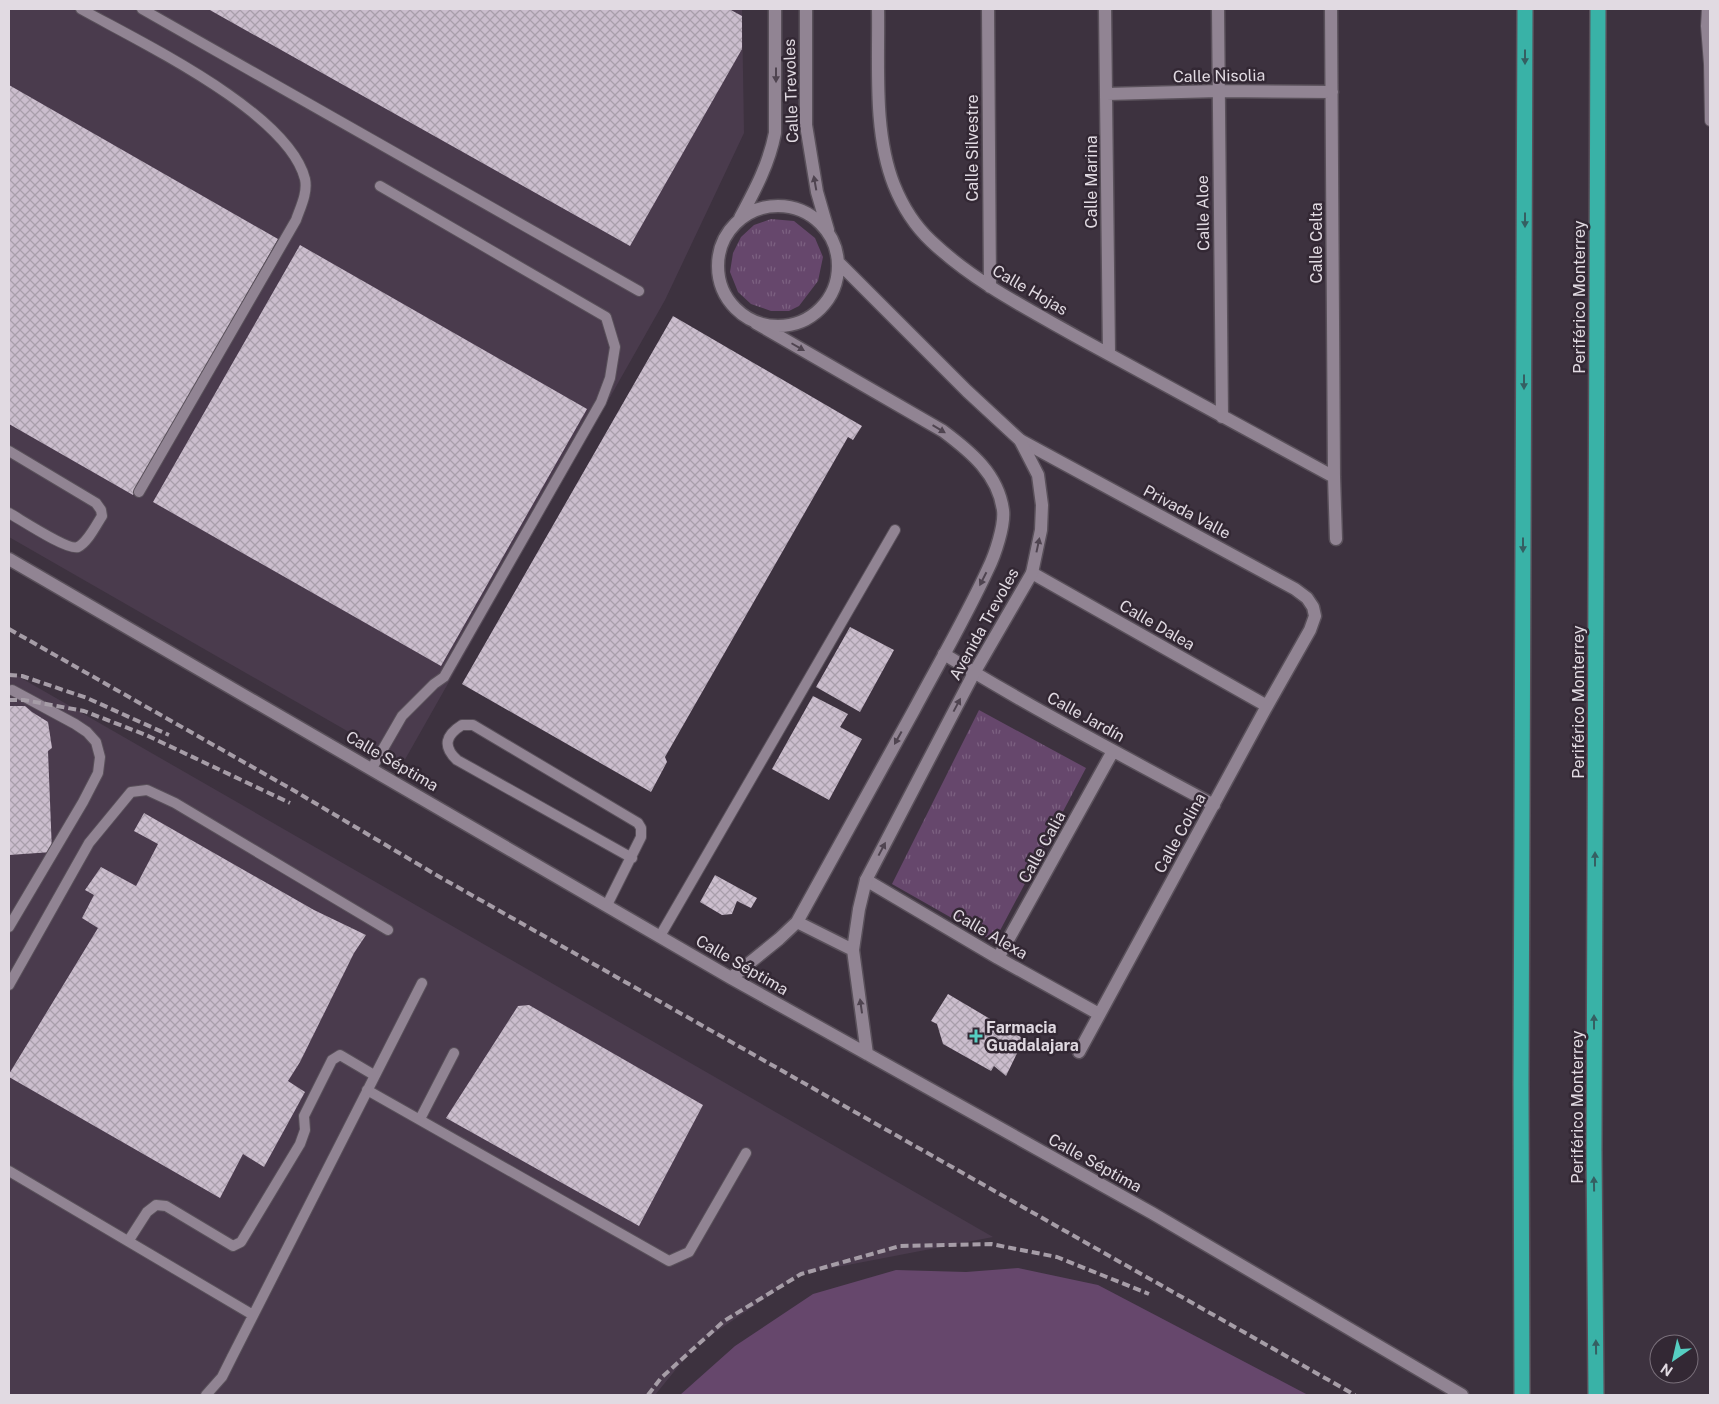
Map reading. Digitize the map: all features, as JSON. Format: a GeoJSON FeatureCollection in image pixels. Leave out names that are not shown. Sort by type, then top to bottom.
{"type":"FeatureCollection","features":[{"type":"Feature","properties":{"kind":"highway"},"geometry":{"type":"LineString","coordinates":[[1522,1395],[1521,1075],[1525,9]]}},
{"type":"Feature","properties":{"kind":"highway","name":"Periférico Monterrey"},"geometry":{"type":"LineString","coordinates":[[1596,1395],[1594,1151],[1598,9]]}},
{"type":"Feature","properties":{"kind":"street","name":"Calle Trevoles"},"geometry":{"type":"LineString","coordinates":[[740,218],[762,177],[771,153],[775,133],[775,9]]}},
{"type":"Feature","properties":{"kind":"street","name":"Calle Trevoles"},"geometry":{"type":"LineString","coordinates":[[806,9],[806,125],[817,192],[828,230]]}},
{"type":"Feature","properties":{"kind":"street","name":"Calle Hojas"},"geometry":{"type":"LineString","coordinates":[[878,9],[881,123],[887,164],[894,185],[912,219],[930,241],[990,287],[1222,417],[1334,477]]}},
{"type":"Feature","properties":{"kind":"street","name":"Calle Silvestre"},"geometry":{"type":"LineString","coordinates":[[988,9],[990,287]]}},
{"type":"Feature","properties":{"kind":"street","name":"Calle Marina"},"geometry":{"type":"LineString","coordinates":[[1105,9],[1109,354]]}},
{"type":"Feature","properties":{"kind":"street","name":"Calle Aloe"},"geometry":{"type":"LineString","coordinates":[[1218,9],[1222,417]]}},
{"type":"Feature","properties":{"kind":"street","name":"Calle Celta"},"geometry":{"type":"LineString","coordinates":[[1332,9],[1334,477],[1336,539]]}},
{"type":"Feature","properties":{"kind":"street","name":"Calle Nisolia"},"geometry":{"type":"LineString","coordinates":[[1107,94],[1218,91],[1332,92]]}},
{"type":"Feature","properties":{"kind":"street"},"geometry":{"type":"LineString","coordinates":[[787,205],[810,214],[828,230],[836,246],[840,264],[833,294],[814,316],[786,327],[756,323],[738,312],[724,295],[717,274],[718,253],[726,233],[740,218],[762,207],[787,205]]}},
{"type":"Feature","properties":{"kind":"street","name":"Avenida Trevoles"},"geometry":{"type":"LineString","coordinates":[[840,264],[967,391],[1020,440],[1038,475],[1042,505],[1041,530],[1032,573],[974,673],[866,880],[859,909],[853,950],[867,1054]]}},
{"type":"Feature","properties":{"kind":"street","name":"Avenida Trevoles"},"geometry":{"type":"LineString","coordinates":[[732,978],[797,922],[989,568],[998,543],[1004,512],[997,488],[986,468],[943,431],[756,323]]}},
{"type":"Feature","properties":{"kind":"street","name":"Privada Valle"},"geometry":{"type":"LineString","coordinates":[[1020,440],[1295,589],[1307,598],[1313,607],[1315,616],[1310,630]]}},
{"type":"Feature","properties":{"kind":"street","name":"Calle Séptima"},"geometry":{"type":"LineString","coordinates":[[9,559],[732,978],[1152,1213],[1462,1395]]}},
{"type":"Feature","properties":{"kind":"street","name":"Calle Dalea"},"geometry":{"type":"LineString","coordinates":[[1032,573],[1267,706]]}},
{"type":"Feature","properties":{"kind":"street","name":"Calle Colina"},"geometry":{"type":"LineString","coordinates":[[1079,1052],[1310,630]]}},
{"type":"Feature","properties":{"kind":"street","name":"Calle Jardín"},"geometry":{"type":"LineString","coordinates":[[944,654],[974,673],[1113,751],[1214,805]]}},
{"type":"Feature","properties":{"kind":"street","name":"Calle Calia"},"geometry":{"type":"LineString","coordinates":[[998,958],[1113,751]]}},
{"type":"Feature","properties":{"kind":"street","name":"Calle Alexa"},"geometry":{"type":"LineString","coordinates":[[866,880],[998,958],[1099,1014]]}},
{"type":"Feature","properties":{"kind":"street"},"geometry":{"type":"LineString","coordinates":[[797,922],[853,950]]}},
{"type":"Feature","properties":{"kind":"lane"},"geometry":{"type":"LineString","coordinates":[[81,9],[204,78],[230,95],[254,114],[296,157],[306,181],[304,199],[296,220],[139,492]]}},
{"type":"Feature","properties":{"kind":"lane"},"geometry":{"type":"LineString","coordinates":[[142,9],[639,291]]}},
{"type":"Feature","properties":{"kind":"lane"},"geometry":{"type":"LineString","coordinates":[[1707,9],[1710,121]]}},
{"type":"Feature","properties":{"kind":"lane"},"geometry":{"type":"LineString","coordinates":[[372,768],[402,716],[434,684],[444,677],[601,402],[610,378],[614,347],[606,316],[380,186]]}},
{"type":"Feature","properties":{"kind":"lane"},"geometry":{"type":"LineString","coordinates":[[9,451],[96,504],[101,510],[102,516],[85,541],[75,548],[63,544],[9,513]]}},
{"type":"Feature","properties":{"kind":"lane"},"geometry":{"type":"LineString","coordinates":[[660,936],[895,530]]}},
{"type":"Feature","properties":{"kind":"lane"},"geometry":{"type":"LineString","coordinates":[[9,927],[83,802],[98,773],[100,757],[96,742],[87,732],[12,690]]}},
{"type":"Feature","properties":{"kind":"lane"},"geometry":{"type":"LineString","coordinates":[[607,905],[632,858],[642,837],[641,828],[638,823],[473,726],[462,725],[449,736],[446,744],[450,753],[457,760],[632,858]]}},
{"type":"Feature","properties":{"kind":"lane"},"geometry":{"type":"LineString","coordinates":[[9,985],[89,843],[131,792],[147,790],[175,803],[388,930]]}},
{"type":"Feature","properties":{"kind":"lane"},"geometry":{"type":"LineString","coordinates":[[206,1395],[222,1377],[366,1090],[422,983]]}},
{"type":"Feature","properties":{"kind":"lane"},"geometry":{"type":"LineString","coordinates":[[420,1120],[454,1054]]}},
{"type":"Feature","properties":{"kind":"lane"},"geometry":{"type":"LineString","coordinates":[[129,1240],[147,1212],[156,1205],[166,1206],[234,1246],[241,1242],[300,1144],[305,1130],[304,1116],[332,1060],[340,1056],[374,1075]]}},
{"type":"Feature","properties":{"kind":"lane"},"geometry":{"type":"LineString","coordinates":[[366,1090],[669,1261],[689,1252],[746,1153]]}},
{"type":"Feature","properties":{"kind":"lane"},"geometry":{"type":"LineString","coordinates":[[9,1171],[129,1240],[253,1315]]}},
{"type":"Feature","properties":{"kind":"shaded area"},"geometry":{"type":"Polygon","coordinates":[[[9,9],[742,9],[744,133],[665,300],[403,763],[9,537],[9,9]]]}},
{"type":"Feature","properties":{"kind":"shaded area"},"geometry":{"type":"Polygon","coordinates":[[[9,671],[993,1237],[801,1274],[695,1346],[655,1395],[9,1395],[9,671]]]}},
{"type":"Feature","properties":{"kind":"green space"},"geometry":{"type":"Polygon","coordinates":[[[771,219],[794,221],[815,238],[823,257],[818,281],[799,306],[789,311],[771,311],[751,304],[738,292],[730,272],[733,253],[741,237],[754,225],[771,219]]]}},
{"type":"Feature","properties":{"kind":"green space"},"geometry":{"type":"Polygon","coordinates":[[[979,710],[1086,768],[994,942],[892,884],[979,710]]]}},
{"type":"Feature","properties":{"kind":"green space"},"geometry":{"type":"Polygon","coordinates":[[[1018,1268],[1098,1285],[1308,1395],[680,1395],[735,1346],[813,1294],[896,1270],[966,1272],[1018,1268]]]}},
{"type":"Feature","properties":{"kind":"building"},"geometry":{"type":"Polygon","coordinates":[[[208,9],[729,9],[742,16],[742,49],[630,246],[208,9]]]}},
{"type":"Feature","properties":{"kind":"building"},"geometry":{"type":"Polygon","coordinates":[[[9,85],[278,239],[133,495],[9,424],[9,85]]]}},
{"type":"Feature","properties":{"kind":"building"},"geometry":{"type":"Polygon","coordinates":[[[300,245],[587,409],[441,666],[153,502],[300,245]]]}},
{"type":"Feature","properties":{"kind":"building"},"geometry":{"type":"Polygon","coordinates":[[[673,316],[862,426],[853,440],[848,437],[665,757],[667,762],[651,792],[462,684],[673,316]]]}},
{"type":"Feature","properties":{"kind":"building"},"geometry":{"type":"Polygon","coordinates":[[[850,627],[894,650],[860,712],[816,687],[850,627]]]}},
{"type":"Feature","properties":{"kind":"building"},"geometry":{"type":"Polygon","coordinates":[[[813,696],[848,714],[840,727],[862,739],[829,800],[772,769],[813,696]]]}},
{"type":"Feature","properties":{"kind":"building"},"geometry":{"type":"Polygon","coordinates":[[[9,706],[25,706],[48,722],[52,748],[48,751],[52,852],[9,855],[9,706]]]}},
{"type":"Feature","properties":{"kind":"building"},"geometry":{"type":"Polygon","coordinates":[[[144,813],[314,910],[366,935],[354,953],[300,1062],[288,1081],[305,1092],[264,1167],[243,1154],[220,1198],[9,1077],[9,1074],[98,928],[82,918],[94,895],[85,890],[101,867],[136,886],[158,844],[134,831],[144,813]]]}},
{"type":"Feature","properties":{"kind":"building"},"geometry":{"type":"Polygon","coordinates":[[[715,875],[757,898],[751,908],[737,901],[732,914],[722,915],[700,902],[715,875]]]}},
{"type":"Feature","properties":{"kind":"building"},"geometry":{"type":"Polygon","coordinates":[[[948,994],[1024,1039],[1006,1076],[994,1066],[991,1071],[943,1044],[937,1024],[931,1021],[948,994]]]}},
{"type":"Feature","properties":{"kind":"building"},"geometry":{"type":"Polygon","coordinates":[[[529,1005],[703,1105],[639,1226],[446,1118],[518,1006],[529,1005]]]}},
{"type":"Feature","properties":{"kind":"railway"},"geometry":{"type":"LineString","coordinates":[[9,629],[293,790],[438,876],[1355,1395]]}},
{"type":"Feature","properties":{"kind":"railway"},"geometry":{"type":"LineString","coordinates":[[9,675],[22,676],[87,698],[169,735]]}},
{"type":"Feature","properties":{"kind":"railway"},"geometry":{"type":"LineString","coordinates":[[9,700],[24,700],[84,711],[146,735],[290,803]]}},
{"type":"Feature","properties":{"kind":"railway"},"geometry":{"type":"LineString","coordinates":[[648,1395],[661,1378],[724,1321],[801,1274],[900,1246],[991,1244],[1057,1257],[1149,1294]]}},
{"type":"Feature","properties":{"kind":"place","name":"Farmacia Guadalajara"},"geometry":{"type":"Point","coordinates":[976,1036]}}]}
